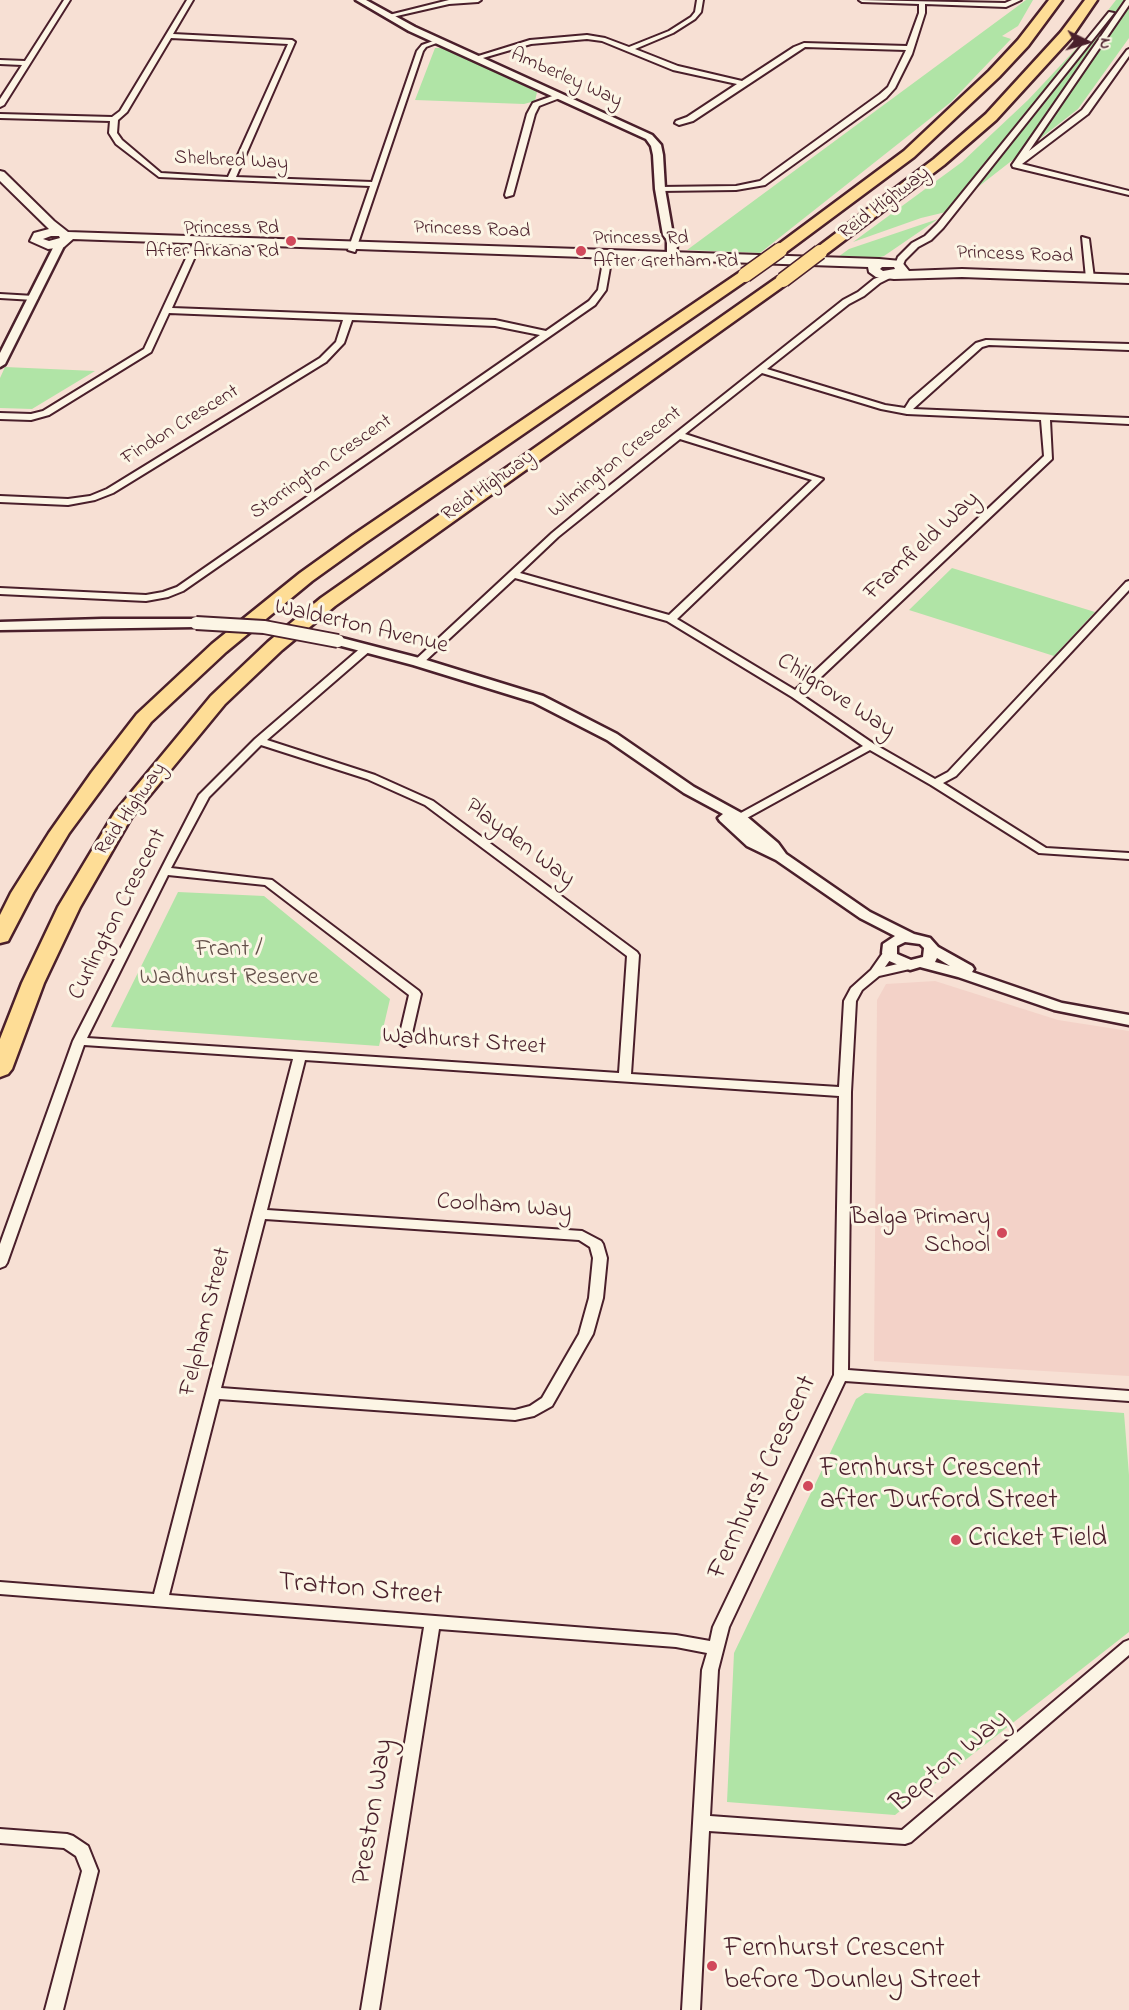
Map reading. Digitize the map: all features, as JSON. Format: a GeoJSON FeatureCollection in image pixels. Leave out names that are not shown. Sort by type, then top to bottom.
{"type":"FeatureCollection","features":[{"type":"Feature","properties":{"kind":"highway"},"geometry":{"type":"LineString","coordinates":[[1023,42],[1044,0]]}},
{"type":"Feature","properties":{"kind":"highway","name":"Reid Highway"},"geometry":{"type":"LineString","coordinates":[[0,936],[22,892],[59,833],[99,776],[144,718],[219,648],[306,577],[745,275],[909,154],[964,103],[1023,42],[1056,0]]}},
{"type":"Feature","properties":{"kind":"highway","name":"Reid Highway"},"geometry":{"type":"LineString","coordinates":[[0,1069],[33,983],[69,908],[122,816],[218,700],[275,646],[328,602],[783,280],[948,155],[1006,101],[1066,35],[1091,0]]}},
{"type":"Feature","properties":{"kind":"highway"},"geometry":{"type":"LineString","coordinates":[[1066,35],[1104,0]]}},
{"type":"Feature","properties":{"kind":"main road"},"geometry":{"type":"LineString","coordinates":[[0,174],[63,238]]}},
{"type":"Feature","properties":{"kind":"main road"},"geometry":{"type":"LineString","coordinates":[[30,205],[39,228],[40,240]]}},
{"type":"Feature","properties":{"kind":"main road","name":"Princess Road"},"geometry":{"type":"LineString","coordinates":[[40,240],[50,232],[63,238],[195,247],[353,248],[877,268],[938,275],[962,273],[1129,278]]}},
{"type":"Feature","properties":{"kind":"street"},"geometry":{"type":"LineString","coordinates":[[0,105],[67,0]]}},
{"type":"Feature","properties":{"kind":"street"},"geometry":{"type":"LineString","coordinates":[[0,116],[114,119],[123,112],[190,0]]}},
{"type":"Feature","properties":{"kind":"street","name":"Amberley Way"},"geometry":{"type":"LineString","coordinates":[[360,0],[439,41],[649,137],[656,145],[658,155],[660,189],[668,235],[665,239],[668,260]]}},
{"type":"Feature","properties":{"kind":"street","name":"Amberley Way"},"geometry":{"type":"LineString","coordinates":[[368,0],[377,9]]}},
{"type":"Feature","properties":{"kind":"street"},"geometry":{"type":"LineString","coordinates":[[388,16],[449,2],[478,0]]}},
{"type":"Feature","properties":{"kind":"street"},"geometry":{"type":"LineString","coordinates":[[629,48],[671,32],[693,18],[698,12],[700,0]]}},
{"type":"Feature","properties":{"kind":"street"},"geometry":{"type":"LineString","coordinates":[[862,0],[1006,5],[1018,0]]}},
{"type":"Feature","properties":{"kind":"street"},"geometry":{"type":"LineString","coordinates":[[940,226],[1122,0]]}},
{"type":"Feature","properties":{"kind":"street"},"geometry":{"type":"LineString","coordinates":[[1016,165],[1129,0]]}},
{"type":"Feature","properties":{"kind":"street"},"geometry":{"type":"LineString","coordinates":[[660,189],[736,188],[762,183],[888,92],[910,48],[922,13],[922,2]]}},
{"type":"Feature","properties":{"kind":"street"},"geometry":{"type":"LineString","coordinates":[[167,36],[292,42],[231,179]]}},
{"type":"Feature","properties":{"kind":"street"},"geometry":{"type":"LineString","coordinates":[[476,58],[530,42],[587,37],[603,39],[629,48],[676,68],[742,83]]}},
{"type":"Feature","properties":{"kind":"street"},"geometry":{"type":"LineString","coordinates":[[353,248],[420,51],[424,46],[439,41]]}},
{"type":"Feature","properties":{"kind":"street"},"geometry":{"type":"LineString","coordinates":[[679,123],[804,45],[910,48]]}},
{"type":"Feature","properties":{"kind":"street"},"geometry":{"type":"LineString","coordinates":[[1016,165],[1085,112],[1128,54]]}},
{"type":"Feature","properties":{"kind":"street"},"geometry":{"type":"LineString","coordinates":[[0,62],[26,63]]}},
{"type":"Feature","properties":{"kind":"street"},"geometry":{"type":"LineString","coordinates":[[509,195],[531,114],[536,105],[561,96]]}},
{"type":"Feature","properties":{"kind":"street","name":"Shelbred Way"},"geometry":{"type":"LineString","coordinates":[[114,119],[113,134],[119,142],[159,175],[375,184]]}},
{"type":"Feature","properties":{"kind":"street"},"geometry":{"type":"LineString","coordinates":[[1016,165],[1129,193]]}},
{"type":"Feature","properties":{"kind":"street","name":"Wilmington Crescent"},"geometry":{"type":"LineString","coordinates":[[846,302],[858,287],[868,282],[877,268],[911,241],[940,226]]}},
{"type":"Feature","properties":{"kind":"street","name":"Wilmington Crescent"},"geometry":{"type":"LineString","coordinates":[[418,662],[555,535],[846,302],[897,270],[901,259],[940,226]]}},
{"type":"Feature","properties":{"kind":"street"},"geometry":{"type":"LineString","coordinates":[[0,364],[63,238]]}},
{"type":"Feature","properties":{"kind":"street"},"geometry":{"type":"LineString","coordinates":[[1085,239],[1090,276]]}},
{"type":"Feature","properties":{"kind":"street"},"geometry":{"type":"LineString","coordinates":[[0,346],[31,298],[44,256],[40,240]]}},
{"type":"Feature","properties":{"kind":"street"},"geometry":{"type":"LineString","coordinates":[[0,416],[31,417],[46,413],[148,350],[195,247]]}},
{"type":"Feature","properties":{"kind":"street","name":"Storrington Crescent"},"geometry":{"type":"LineString","coordinates":[[0,591],[146,598],[165,595],[180,589],[596,300],[602,290],[607,258]]}},
{"type":"Feature","properties":{"kind":"street"},"geometry":{"type":"LineString","coordinates":[[0,296],[31,298]]}},
{"type":"Feature","properties":{"kind":"street"},"geometry":{"type":"LineString","coordinates":[[166,310],[495,323],[546,334]]}},
{"type":"Feature","properties":{"kind":"street","name":"Findon Crescent"},"geometry":{"type":"LineString","coordinates":[[0,498],[68,502],[92,498],[110,491],[323,360],[340,343],[348,318]]}},
{"type":"Feature","properties":{"kind":"street"},"geometry":{"type":"LineString","coordinates":[[907,411],[913,402],[979,345],[989,342],[1129,347]]}},
{"type":"Feature","properties":{"kind":"street"},"geometry":{"type":"LineString","coordinates":[[761,370],[884,407],[907,411],[1129,421]]}},
{"type":"Feature","properties":{"kind":"street","name":"Framfield Way"},"geometry":{"type":"LineString","coordinates":[[796,695],[1049,457],[1045,417]]}},
{"type":"Feature","properties":{"kind":"street"},"geometry":{"type":"LineString","coordinates":[[671,619],[818,479],[678,435]]}},
{"type":"Feature","properties":{"kind":"street","name":"Chilgrove Way"},"geometry":{"type":"LineString","coordinates":[[513,574],[671,619],[796,695],[870,746],[935,783],[1043,851],[1129,856]]}},
{"type":"Feature","properties":{"kind":"street"},"geometry":{"type":"LineString","coordinates":[[935,783],[952,774],[1129,584]]}},
{"type":"Feature","properties":{"kind":"street","name":"Walderton Avenue"},"geometry":{"type":"LineString","coordinates":[[0,626],[196,623],[264,627],[367,648],[538,699],[592,729],[607,746],[652,770],[706,810],[736,820],[744,837],[781,857],[865,915],[909,937]]}},
{"type":"Feature","properties":{"kind":"street","name":"Curlington Crescent"},"geometry":{"type":"LineString","coordinates":[[0,1263],[79,1041],[204,795],[259,741],[367,648]]}},
{"type":"Feature","properties":{"kind":"street","name":"Playden Way"},"geometry":{"type":"LineString","coordinates":[[259,741],[371,777],[429,803],[633,955],[625,1076]]}},
{"type":"Feature","properties":{"kind":"street"},"geometry":{"type":"LineString","coordinates":[[736,820],[870,746]]}},
{"type":"Feature","properties":{"kind":"street"},"geometry":{"type":"LineString","coordinates":[[164,871],[267,882],[415,994],[404,1042]]}},
{"type":"Feature","properties":{"kind":"street","name":"Walderton Avenue"},"geometry":{"type":"LineString","coordinates":[[865,915],[890,948]]}},
{"type":"Feature","properties":{"kind":"street"},"geometry":{"type":"LineString","coordinates":[[1129,1011],[1086,1007],[1028,993],[975,973],[933,950],[925,941],[909,937],[901,938],[890,948],[896,960],[963,974],[1059,1007],[1129,1020]]}},
{"type":"Feature","properties":{"kind":"street","name":"Fernhurst Crescent"},"geometry":{"type":"LineString","coordinates":[[691,2010],[710,1670],[714,1648],[721,1628],[841,1375],[850,1000],[857,988],[875,974],[890,948]]}},
{"type":"Feature","properties":{"kind":"street"},"geometry":{"type":"LineString","coordinates":[[916,964],[929,960],[933,950]]}},
{"type":"Feature","properties":{"kind":"street","name":"Fernhurst Crescent"},"geometry":{"type":"LineString","coordinates":[[875,974],[916,964]]}},
{"type":"Feature","properties":{"kind":"street","name":"Wadhurst Street"},"geometry":{"type":"LineString","coordinates":[[79,1041],[846,1092]]}},
{"type":"Feature","properties":{"kind":"street","name":"Felpham Street"},"geometry":{"type":"LineString","coordinates":[[160,1600],[300,1056]]}},
{"type":"Feature","properties":{"kind":"street","name":"Coolham Way"},"geometry":{"type":"LineString","coordinates":[[212,1393],[515,1415],[534,1411],[547,1402],[586,1334],[596,1298],[600,1258],[596,1244],[582,1236],[258,1214]]}},
{"type":"Feature","properties":{"kind":"street"},"geometry":{"type":"LineString","coordinates":[[841,1375],[1129,1396]]}},
{"type":"Feature","properties":{"kind":"street","name":"Tratton Street"},"geometry":{"type":"LineString","coordinates":[[0,1588],[676,1641],[714,1648]]}},
{"type":"Feature","properties":{"kind":"street","name":"Preston Way"},"geometry":{"type":"LineString","coordinates":[[370,2010],[432,1623]]}},
{"type":"Feature","properties":{"kind":"street","name":"Bepton Way"},"geometry":{"type":"LineString","coordinates":[[703,1822],[905,1838],[1129,1646]]}},
{"type":"Feature","properties":{"kind":"street"},"geometry":{"type":"LineString","coordinates":[[0,1836],[67,1841],[82,1851],[90,1871],[54,2010]]}},
{"type":"Feature","properties":{"kind":"shaded area","name":"Balga Primary School"},"geometry":{"type":"Polygon","coordinates":[[[935,981],[1058,1020],[1129,1031],[1129,1376],[874,1361],[877,1000],[886,984],[935,981]]]}},
{"type":"Feature","properties":{"kind":"green space"},"geometry":{"type":"Polygon","coordinates":[[[1026,0],[1033,0],[1018,26],[1002,36],[1011,39],[951,102],[760,253],[687,250],[1026,0]]]}},
{"type":"Feature","properties":{"kind":"green space"},"geometry":{"type":"Polygon","coordinates":[[[1116,0],[1129,0],[1129,38],[1078,109],[946,212],[921,218],[853,242],[962,162],[1028,100],[1088,36],[1116,0]]]}},
{"type":"Feature","properties":{"kind":"green space"},"geometry":{"type":"Polygon","coordinates":[[[435,48],[444,48],[537,92],[535,101],[524,104],[415,100],[435,48]]]}},
{"type":"Feature","properties":{"kind":"green space"},"geometry":{"type":"Polygon","coordinates":[[[938,219],[884,256],[866,261],[838,257],[849,249],[938,219]]]}},
{"type":"Feature","properties":{"kind":"green space"},"geometry":{"type":"Polygon","coordinates":[[[5,367],[95,371],[32,409],[0,408],[0,378],[5,367]]]}},
{"type":"Feature","properties":{"kind":"green space"},"geometry":{"type":"Polygon","coordinates":[[[952,568],[1095,612],[1054,656],[909,610],[952,568]]]}},
{"type":"Feature","properties":{"kind":"green space","name":"Frant / Wadhurst Reserve"},"geometry":{"type":"Polygon","coordinates":[[[178,892],[264,896],[390,999],[379,1046],[111,1027],[178,892]]]}},
{"type":"Feature","properties":{"kind":"green space"},"geometry":{"type":"Polygon","coordinates":[[[865,1393],[1124,1413],[1129,1475],[1129,1632],[895,1815],[727,1802],[734,1653],[856,1399],[865,1393]]]}},
{"type":"Feature","properties":{"kind":"place","name":"Princess Rd After Arkana Rd"},"geometry":{"type":"Point","coordinates":[291,241]}},
{"type":"Feature","properties":{"kind":"place","name":"Princess Rd After Gretham Rd"},"geometry":{"type":"Point","coordinates":[581,251]}},
{"type":"Feature","properties":{"kind":"place","name":"Balga Primary School"},"geometry":{"type":"Point","coordinates":[1002,1233]}},
{"type":"Feature","properties":{"kind":"place","name":"Fernhurst Crescent after Durford Street"},"geometry":{"type":"Point","coordinates":[808,1486]}},
{"type":"Feature","properties":{"kind":"place","name":"Cricket Field"},"geometry":{"type":"Point","coordinates":[956,1540]}},
{"type":"Feature","properties":{"kind":"place","name":"Fernhurst Crescent before Dounley Street"},"geometry":{"type":"Point","coordinates":[712,1966]}}]}
